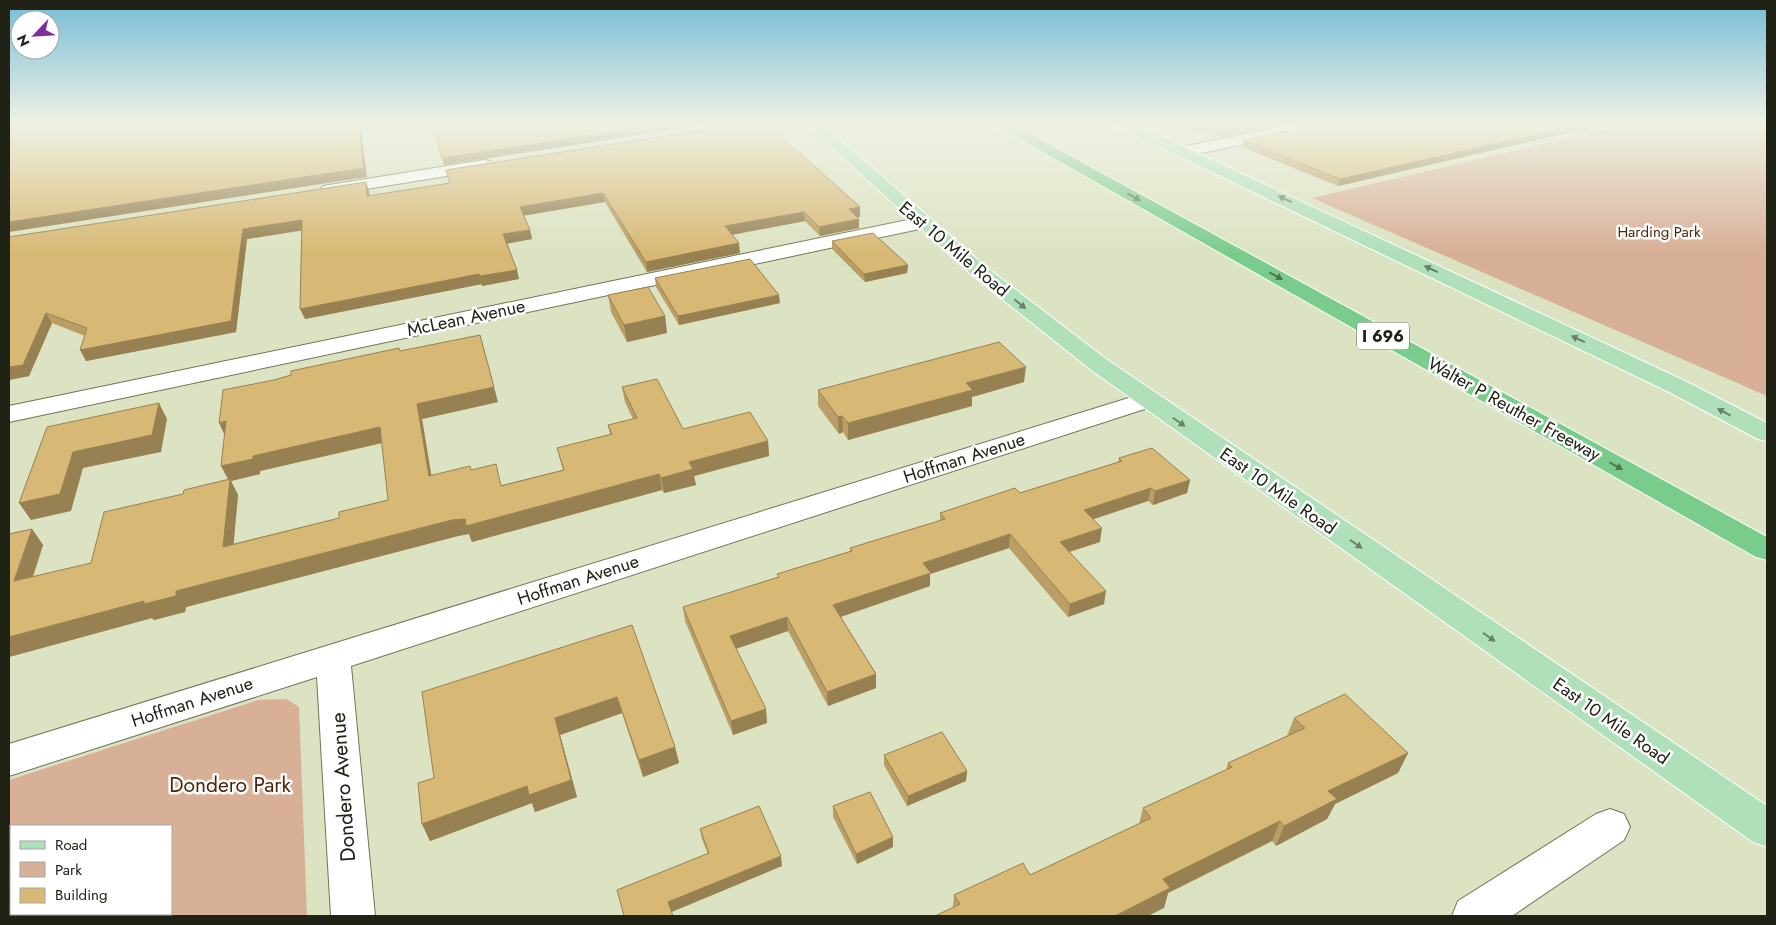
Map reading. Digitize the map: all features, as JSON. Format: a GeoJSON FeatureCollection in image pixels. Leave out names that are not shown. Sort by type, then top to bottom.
{"type":"FeatureCollection","features":[{"type":"Feature","properties":{"kind":"highway","name":"Walter P Reuther Freeway"},"geometry":{"type":"LineString","coordinates":[[1077,166],[1767,550]]}},
{"type":"Feature","properties":{"kind":"main road","name":"East 10 Mile Road"},"geometry":{"type":"LineString","coordinates":[[859,166],[922,223],[1032,314],[1148,400],[1767,830]]}},
{"type":"Feature","properties":{"kind":"main road"},"geometry":{"type":"LineString","coordinates":[[1211,166],[1666,381],[1767,433]]}},
{"type":"Feature","properties":{"kind":"street"},"geometry":{"type":"LineString","coordinates":[[314,192],[479,166]]}},
{"type":"Feature","properties":{"kind":"street","name":"McLean Avenue"},"geometry":{"type":"LineString","coordinates":[[9,414],[922,223]]}},
{"type":"Feature","properties":{"kind":"street","name":"Hoffman Avenue"},"geometry":{"type":"LineString","coordinates":[[9,760],[1148,400]]}},
{"type":"Feature","properties":{"kind":"street","name":"Dondero Avenue"},"geometry":{"type":"LineString","coordinates":[[333,657],[353,916]]}},
{"type":"Feature","properties":{"kind":"street"},"geometry":{"type":"LineString","coordinates":[[1474,916],[1610,828]]}},
{"type":"Feature","properties":{"kind":"green space","name":"Harding Park"},"geometry":{"type":"Polygon","coordinates":[[[1448,166],[1767,166],[1767,396],[1312,198],[1448,166]]]}},
{"type":"Feature","properties":{"kind":"green space","name":"Dondero Park"},"geometry":{"type":"Polygon","coordinates":[[[286,699],[299,707],[307,916],[9,916],[9,780],[258,700],[286,699]]]}},
{"type":"Feature","properties":{"kind":"building"},"geometry":{"type":"Polygon","coordinates":[[[9,166],[364,166],[364,168],[9,222],[9,166]]]}},
{"type":"Feature","properties":{"kind":"building"},"geometry":{"type":"Polygon","coordinates":[[[471,166],[814,166],[860,207],[849,209],[859,219],[819,227],[804,212],[725,226],[739,243],[646,262],[603,193],[520,207],[530,230],[503,234],[517,270],[480,276],[479,274],[300,309],[302,220],[243,229],[231,321],[80,350],[87,328],[46,313],[23,365],[9,367],[9,237],[366,182],[367,196],[450,183],[446,170],[471,166]]]}},
{"type":"Feature","properties":{"kind":"building"},"geometry":{"type":"Polygon","coordinates":[[[1308,166],[1396,166],[1340,179],[1308,166]]]}},
{"type":"Feature","properties":{"kind":"building"},"geometry":{"type":"Polygon","coordinates":[[[873,233],[908,265],[864,274],[832,241],[873,233]]]}},
{"type":"Feature","properties":{"kind":"building"},"geometry":{"type":"Polygon","coordinates":[[[750,259],[779,295],[678,316],[655,278],[750,259]]]}},
{"type":"Feature","properties":{"kind":"building"},"geometry":{"type":"Polygon","coordinates":[[[648,287],[665,316],[624,325],[608,295],[648,287]]]}},
{"type":"Feature","properties":{"kind":"building"},"geometry":{"type":"Polygon","coordinates":[[[480,335],[494,387],[417,404],[429,476],[470,466],[471,470],[496,464],[501,486],[564,470],[557,448],[612,434],[608,425],[637,418],[622,387],[657,379],[683,429],[750,412],[768,441],[689,462],[693,469],[661,478],[659,474],[466,526],[465,519],[452,520],[176,591],[176,596],[144,604],[144,601],[9,637],[9,534],[32,529],[14,581],[91,563],[104,512],[183,494],[184,490],[230,479],[223,547],[339,518],[339,512],[388,500],[380,427],[253,456],[253,459],[221,466],[226,421],[219,423],[223,390],[274,380],[291,375],[291,371],[399,348],[400,351],[480,335]]]}},
{"type":"Feature","properties":{"kind":"building"},"geometry":{"type":"Polygon","coordinates":[[[999,342],[1026,367],[966,383],[973,390],[848,423],[842,416],[838,417],[818,390],[999,342]]]}},
{"type":"Feature","properties":{"kind":"building"},"geometry":{"type":"Polygon","coordinates":[[[159,403],[152,435],[73,452],[60,494],[19,503],[47,427],[159,403]]]}},
{"type":"Feature","properties":{"kind":"building"},"geometry":{"type":"Polygon","coordinates":[[[1152,448],[1190,480],[1155,491],[1151,488],[1084,510],[1102,528],[1060,542],[1106,591],[1070,604],[1010,534],[923,563],[931,573],[833,605],[876,674],[827,692],[787,617],[730,636],[766,709],[731,721],[683,607],[779,577],[777,574],[852,551],[850,548],[945,519],[940,513],[1015,488],[1020,493],[1122,461],[1119,458],[1152,448]]]}},
{"type":"Feature","properties":{"kind":"building"},"geometry":{"type":"Polygon","coordinates":[[[632,625],[675,747],[639,760],[617,697],[555,718],[571,780],[529,795],[527,786],[422,824],[418,783],[434,778],[422,692],[632,625]]]}},
{"type":"Feature","properties":{"kind":"building"},"geometry":{"type":"Polygon","coordinates":[[[1345,694],[1408,753],[1328,791],[1337,799],[1284,826],[1280,821],[1163,879],[1170,888],[1115,916],[935,916],[960,904],[954,895],[1023,863],[1030,875],[1151,818],[1143,808],[1232,767],[1228,763],[1305,728],[1294,718],[1345,694]]]}},
{"type":"Feature","properties":{"kind":"building"},"geometry":{"type":"Polygon","coordinates":[[[942,732],[967,771],[908,796],[884,755],[942,732]]]}},
{"type":"Feature","properties":{"kind":"building"},"geometry":{"type":"Polygon","coordinates":[[[870,792],[893,837],[856,854],[833,806],[870,792]]]}},
{"type":"Feature","properties":{"kind":"building"},"geometry":{"type":"Polygon","coordinates":[[[759,806],[781,856],[668,902],[673,916],[624,916],[617,890],[709,853],[700,829],[759,806]]]}}]}
